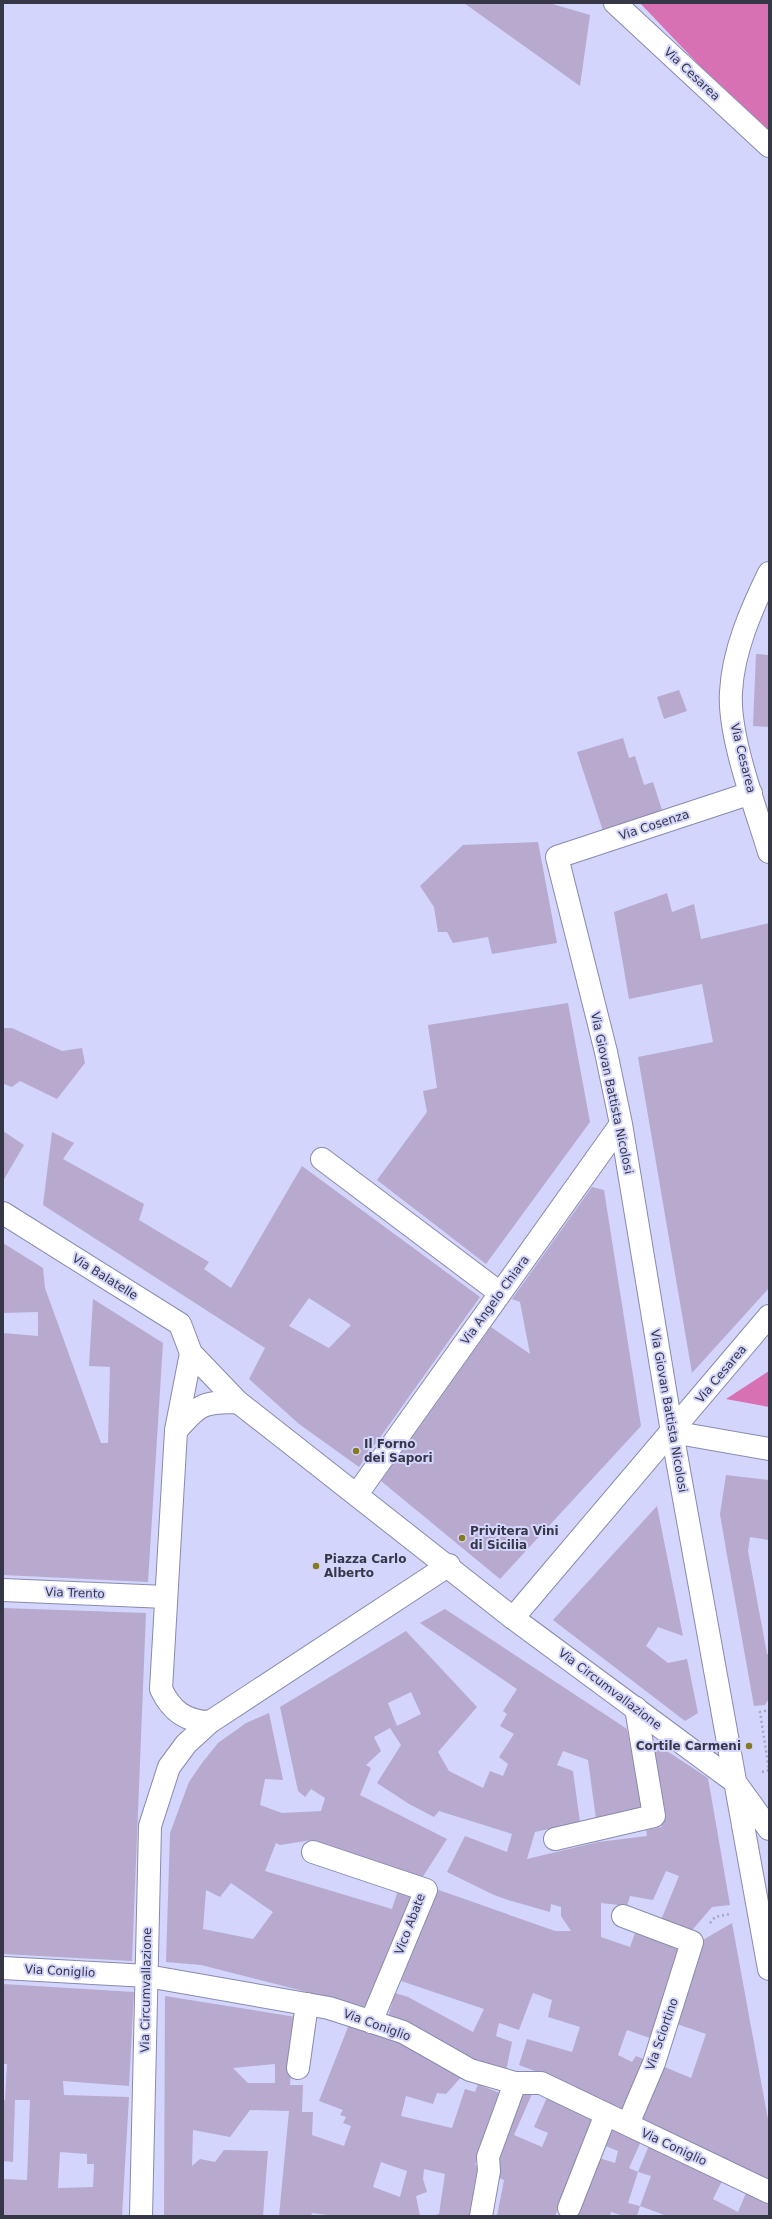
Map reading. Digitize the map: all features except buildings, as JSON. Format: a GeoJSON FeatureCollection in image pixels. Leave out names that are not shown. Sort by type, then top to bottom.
{"type":"FeatureCollection","features":[{"type":"Feature","properties":{"kind":"street","name":"Via Cesarea"},"geometry":{"type":"LineString","coordinates":[[615,3],[769,146]]}},
{"type":"Feature","properties":{"kind":"street","name":"Via Cesarea"},"geometry":{"type":"LineString","coordinates":[[769,573],[755,605],[733,666],[730,694],[734,731],[769,852]]}},
{"type":"Feature","properties":{"kind":"street","name":"Via Cosenza"},"geometry":{"type":"LineString","coordinates":[[558,857],[751,793]]}},
{"type":"Feature","properties":{"kind":"street","name":"Via Giovan Battista Nicolosi"},"geometry":{"type":"LineString","coordinates":[[558,857],[606,1052],[621,1124],[672,1432],[769,1969]]}},
{"type":"Feature","properties":{"kind":"street","name":"Via Angelo Chiara"},"geometry":{"type":"LineString","coordinates":[[357,1494],[621,1124]]}},
{"type":"Feature","properties":{"kind":"street"},"geometry":{"type":"LineString","coordinates":[[322,1160],[500,1293]]}},
{"type":"Feature","properties":{"kind":"street","name":"Via Balatelle"},"geometry":{"type":"LineString","coordinates":[[3,1213],[180,1324],[191,1353]]}},
{"type":"Feature","properties":{"kind":"street","name":"Via Cesarea"},"geometry":{"type":"LineString","coordinates":[[514,1618],[769,1316]]}},
{"type":"Feature","properties":{"kind":"street"},"geometry":{"type":"LineString","coordinates":[[191,1353],[176,1431],[156,1596],[161,1688],[168,1704],[184,1716],[200,1722],[210,1722]]}},
{"type":"Feature","properties":{"kind":"street","name":"Via Circumvallazione"},"geometry":{"type":"LineString","coordinates":[[191,1353],[238,1402],[514,1618],[735,1782],[769,1829]]}},
{"type":"Feature","properties":{"kind":"street"},"geometry":{"type":"LineString","coordinates":[[176,1431],[192,1412],[211,1402],[238,1402]]}},
{"type":"Feature","properties":{"kind":"street"},"geometry":{"type":"LineString","coordinates":[[672,1432],[769,1449]]}},
{"type":"Feature","properties":{"kind":"street","name":"Via Circumvallazione"},"geometry":{"type":"LineString","coordinates":[[141,2216],[150,1826],[169,1767],[186,1744],[210,1722],[449,1566]]}},
{"type":"Feature","properties":{"kind":"street","name":"Via Trento"},"geometry":{"type":"LineString","coordinates":[[3,1590],[156,1596]]}},
{"type":"Feature","properties":{"kind":"street"},"geometry":{"type":"LineString","coordinates":[[555,1839],[654,1816],[636,1708]]}},
{"type":"Feature","properties":{"kind":"street","name":"Vico Abate"},"geometry":{"type":"LineString","coordinates":[[313,1852],[426,1890],[371,2022]]}},
{"type":"Feature","properties":{"kind":"street"},"geometry":{"type":"LineString","coordinates":[[622,1916],[692,1942]]}},
{"type":"Feature","properties":{"kind":"street","name":"Via Sciortino"},"geometry":{"type":"LineString","coordinates":[[628,2124],[654,2063],[692,1942]]}},
{"type":"Feature","properties":{"kind":"street","name":"Via Coniglio"},"geometry":{"type":"LineString","coordinates":[[3,1968],[147,1976],[330,2008],[403,2032],[470,2070],[515,2083],[541,2083],[769,2192]]}},
{"type":"Feature","properties":{"kind":"street"},"geometry":{"type":"LineString","coordinates":[[298,2068],[307,2004]]}},
{"type":"Feature","properties":{"kind":"street"},"geometry":{"type":"LineString","coordinates":[[481,2216],[489,2171],[488,2157],[515,2083]]}},
{"type":"Feature","properties":{"kind":"street"},"geometry":{"type":"LineString","coordinates":[[569,2208],[606,2114]]}},
{"type":"Feature","properties":{"kind":"path"},"geometry":{"type":"LineString","coordinates":[[692,1942],[715,1917],[758,1907]]}},
{"type":"Feature","properties":{"kind":"shaded area"},"geometry":{"type":"Polygon","coordinates":[[[640,3],[769,3],[769,130],[698,64],[640,3]]]}},
{"type":"Feature","properties":{"kind":"shaded area"},"geometry":{"type":"Polygon","coordinates":[[[769,1371],[769,1407],[726,1399],[769,1371]]]}},
{"type":"Feature","properties":{"kind":"place","name":"Il Forno dei Sapori"},"geometry":{"type":"Point","coordinates":[356,1451]}},
{"type":"Feature","properties":{"kind":"place","name":"Privitera Vini di Sicilia"},"geometry":{"type":"Point","coordinates":[462,1538]}},
{"type":"Feature","properties":{"kind":"place","name":"Piazza Carlo Alberto"},"geometry":{"type":"Point","coordinates":[316,1566]}},
{"type":"Feature","properties":{"kind":"place","name":"Cortile Carmeni"},"geometry":{"type":"Point","coordinates":[749,1746]}}]}
